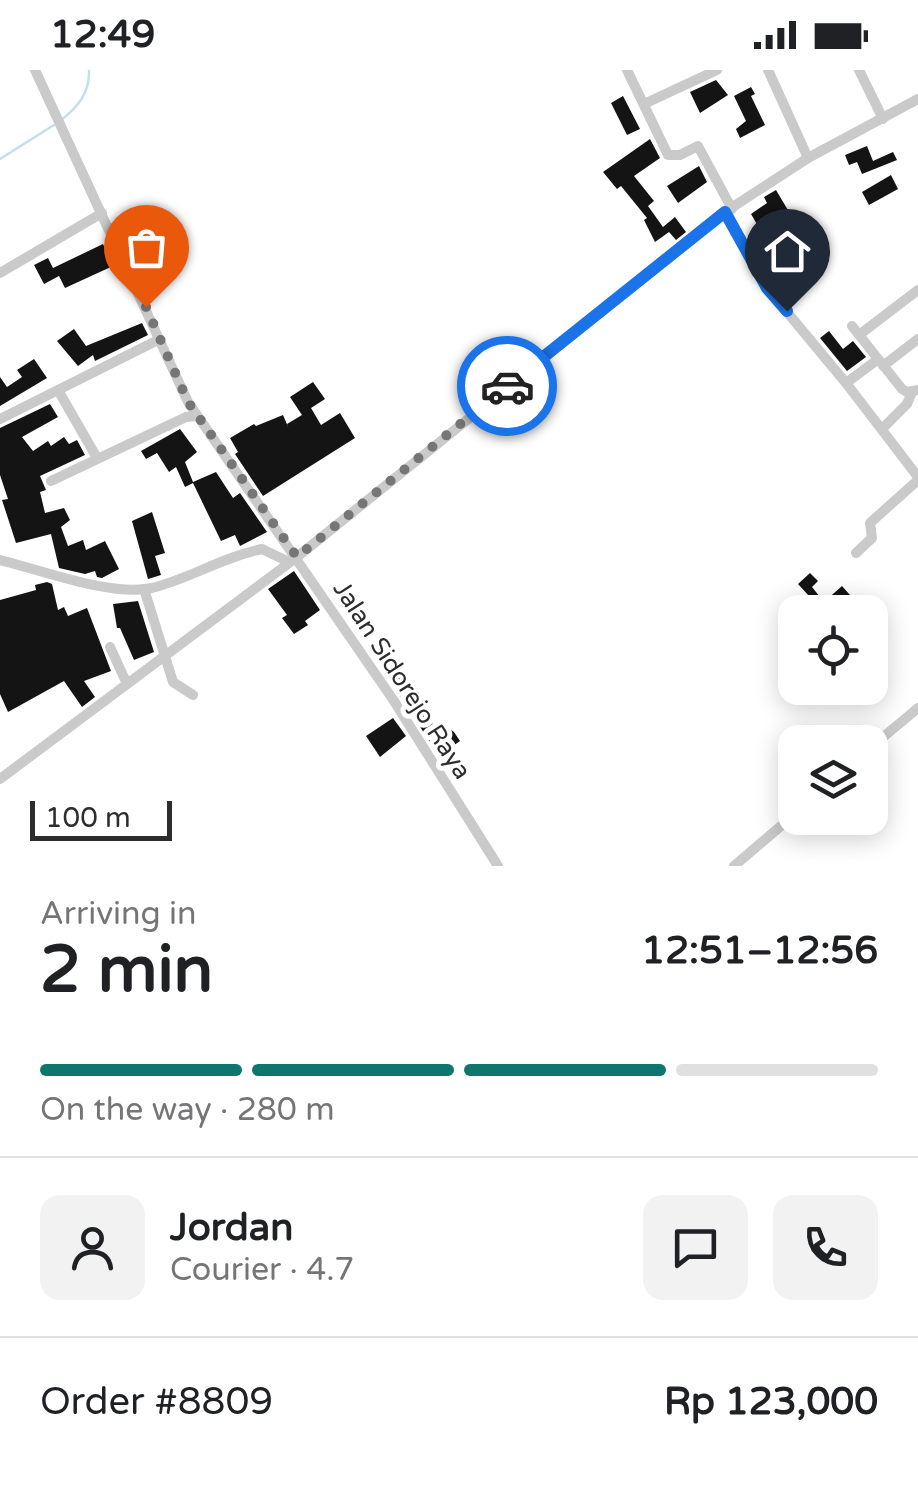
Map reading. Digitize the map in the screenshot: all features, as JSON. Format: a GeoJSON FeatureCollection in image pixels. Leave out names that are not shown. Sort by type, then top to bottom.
{"type":"FeatureCollection","features":[{"type":"Feature","properties":{"kind":"street","name":"Jalan Sidorejo Raya"},"geometry":{"type":"LineString","coordinates":[[35,70],[197,416],[394,701],[498,866]]}},
{"type":"Feature","properties":{"kind":"street"},"geometry":{"type":"LineString","coordinates":[[627,70],[668,154],[680,155],[698,146],[767,288],[916,472],[870,523],[872,536],[856,553]]}},
{"type":"Feature","properties":{"kind":"street"},"geometry":{"type":"LineString","coordinates":[[644,104],[717,70]]}},
{"type":"Feature","properties":{"kind":"street"},"geometry":{"type":"LineString","coordinates":[[768,70],[808,158]]}},
{"type":"Feature","properties":{"kind":"street"},"geometry":{"type":"LineString","coordinates":[[859,70],[883,118]]}},
{"type":"Feature","properties":{"kind":"street"},"geometry":{"type":"LineString","coordinates":[[0,779],[293,560],[729,210],[808,158],[918,99]]}},
{"type":"Feature","properties":{"kind":"street"},"geometry":{"type":"LineString","coordinates":[[0,274],[102,213]]}},
{"type":"Feature","properties":{"kind":"street"},"geometry":{"type":"LineString","coordinates":[[882,429],[915,391],[902,388],[855,330],[918,290]]}},
{"type":"Feature","properties":{"kind":"street"},"geometry":{"type":"LineString","coordinates":[[0,419],[160,339]]}},
{"type":"Feature","properties":{"kind":"street"},"geometry":{"type":"LineString","coordinates":[[846,382],[918,339]]}},
{"type":"Feature","properties":{"kind":"street"},"geometry":{"type":"LineString","coordinates":[[58,390],[97,458]]}},
{"type":"Feature","properties":{"kind":"street"},"geometry":{"type":"LineString","coordinates":[[50,480],[197,416]]}},
{"type":"Feature","properties":{"kind":"street"},"geometry":{"type":"LineString","coordinates":[[0,560],[97,586],[144,589],[262,549],[293,560]]}},
{"type":"Feature","properties":{"kind":"street"},"geometry":{"type":"LineString","coordinates":[[144,589],[172,682],[194,695]]}},
{"type":"Feature","properties":{"kind":"street"},"geometry":{"type":"LineString","coordinates":[[110,646],[127,684]]}},
{"type":"Feature","properties":{"kind":"street"},"geometry":{"type":"LineString","coordinates":[[888,733],[918,708]]}},
{"type":"Feature","properties":{"kind":"street"},"geometry":{"type":"LineString","coordinates":[[734,866],[778,828]]}},
{"type":"Feature","properties":{"kind":"building"},"geometry":{"type":"Polygon","coordinates":[[[716,80],[728,95],[700,113],[690,92],[716,80]]]}},
{"type":"Feature","properties":{"kind":"building"},"geometry":{"type":"Polygon","coordinates":[[[751,87],[755,94],[751,96],[765,125],[740,138],[736,129],[746,121],[734,96],[751,87]]]}},
{"type":"Feature","properties":{"kind":"building"},"geometry":{"type":"Polygon","coordinates":[[[623,96],[640,129],[627,135],[611,103],[623,96]]]}},
{"type":"Feature","properties":{"kind":"building"},"geometry":{"type":"Polygon","coordinates":[[[650,139],[660,158],[634,176],[654,201],[648,206],[663,227],[675,217],[686,232],[676,240],[669,232],[655,242],[644,220],[647,218],[621,186],[617,189],[603,172],[650,139]]]}},
{"type":"Feature","properties":{"kind":"building"},"geometry":{"type":"Polygon","coordinates":[[[867,146],[873,161],[893,152],[897,160],[862,174],[857,162],[849,165],[845,155],[867,146]]]}},
{"type":"Feature","properties":{"kind":"building"},"geometry":{"type":"Polygon","coordinates":[[[699,166],[707,182],[678,203],[667,186],[699,166]]]}},
{"type":"Feature","properties":{"kind":"building"},"geometry":{"type":"Polygon","coordinates":[[[891,175],[898,189],[869,205],[862,192],[891,175]]]}},
{"type":"Feature","properties":{"kind":"building"},"geometry":{"type":"Polygon","coordinates":[[[776,190],[792,217],[779,224],[774,215],[758,226],[751,214],[767,203],[764,197],[776,190]]]}},
{"type":"Feature","properties":{"kind":"building"},"geometry":{"type":"Polygon","coordinates":[[[103,244],[113,266],[65,288],[59,276],[44,284],[34,265],[48,258],[53,268],[103,244]]]}},
{"type":"Feature","properties":{"kind":"building"},"geometry":{"type":"Polygon","coordinates":[[[142,323],[148,335],[95,361],[93,355],[78,366],[57,341],[74,329],[86,346],[142,323]]]}},
{"type":"Feature","properties":{"kind":"building"},"geometry":{"type":"Polygon","coordinates":[[[829,331],[843,349],[853,341],[866,357],[847,371],[820,338],[829,331]]]}},
{"type":"Feature","properties":{"kind":"building"},"geometry":{"type":"Polygon","coordinates":[[[34,359],[47,378],[0,406],[0,377],[7,387],[22,377],[17,370],[34,359]]]}},
{"type":"Feature","properties":{"kind":"building"},"geometry":{"type":"Polygon","coordinates":[[[313,382],[325,399],[311,408],[321,425],[340,413],[355,438],[263,496],[235,454],[238,452],[230,438],[254,424],[283,415],[289,429],[287,424],[302,415],[290,397],[313,382]]]}},
{"type":"Feature","properties":{"kind":"building"},"geometry":{"type":"Polygon","coordinates":[[[50,404],[58,417],[22,437],[33,451],[64,437],[69,444],[77,440],[85,455],[40,476],[46,490],[40,492],[45,513],[64,508],[70,520],[61,527],[68,546],[83,540],[86,550],[105,541],[119,569],[102,578],[95,571],[85,574],[59,568],[51,534],[16,543],[2,500],[8,499],[0,475],[0,428],[50,404]]]}},
{"type":"Feature","properties":{"kind":"building"},"geometry":{"type":"Polygon","coordinates":[[[180,429],[197,452],[185,462],[193,482],[216,472],[233,498],[240,493],[267,532],[240,546],[235,535],[221,541],[193,483],[185,487],[176,467],[169,472],[157,453],[146,459],[141,451],[180,429]]]}},
{"type":"Feature","properties":{"kind":"building"},"geometry":{"type":"Polygon","coordinates":[[[152,512],[165,553],[155,556],[161,575],[148,579],[132,521],[152,512]]]}},
{"type":"Feature","properties":{"kind":"building"},"geometry":{"type":"Polygon","coordinates":[[[294,571],[320,610],[294,634],[282,618],[287,615],[268,589],[294,571]]]}},
{"type":"Feature","properties":{"kind":"building"},"geometry":{"type":"Polygon","coordinates":[[[810,573],[818,581],[812,587],[818,595],[808,595],[798,584],[810,573]]]}},
{"type":"Feature","properties":{"kind":"building"},"geometry":{"type":"Polygon","coordinates":[[[52,584],[58,610],[64,607],[68,616],[87,608],[111,671],[84,681],[95,697],[82,707],[64,681],[8,712],[0,694],[0,600],[36,590],[35,585],[52,584]]]}},
{"type":"Feature","properties":{"kind":"building"},"geometry":{"type":"Polygon","coordinates":[[[842,586],[850,595],[832,595],[842,586]]]}},
{"type":"Feature","properties":{"kind":"building"},"geometry":{"type":"Polygon","coordinates":[[[138,601],[154,652],[134,660],[117,628],[113,604],[138,601]]]}},
{"type":"Feature","properties":{"kind":"building"},"geometry":{"type":"Polygon","coordinates":[[[386,656],[406,687],[411,684],[429,708],[433,725],[440,722],[460,741],[439,756],[378,662],[386,656]]]}},
{"type":"Feature","properties":{"kind":"building"},"geometry":{"type":"Polygon","coordinates":[[[393,718],[406,736],[380,757],[366,736],[393,718]]]}},
{"type":"Feature","properties":{"kind":"waterway"},"geometry":{"type":"LineString","coordinates":[[60,121],[82,99],[89,70]]}},
{"type":"Feature","properties":{"kind":"waterway"},"geometry":{"type":"LineString","coordinates":[[0,159],[54,125]]}},
{"type":"Feature","properties":{"kind":"way so far"},"geometry":{"type":"LineString","coordinates":[[146,307],[188,402],[297,557],[507,386]]}},
{"type":"Feature","properties":{"kind":"route"},"geometry":{"type":"LineString","coordinates":[[507,386],[725,212],[767,288],[787,311]]}}]}
